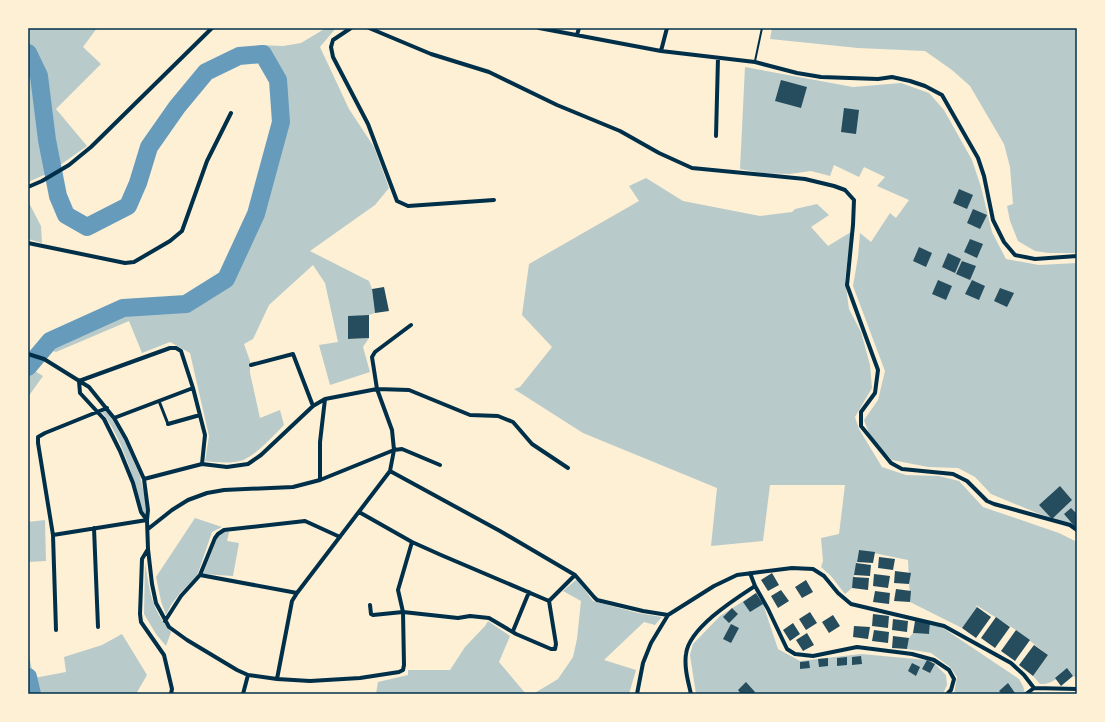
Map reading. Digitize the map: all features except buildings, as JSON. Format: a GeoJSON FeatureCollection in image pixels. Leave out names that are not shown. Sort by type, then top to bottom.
{"type":"FeatureCollection","features":[{"type":"Feature","properties":{"kind":"street"},"geometry":{"type":"LineString","coordinates":[[28,188],[69,165],[103,136],[212,28]]}},
{"type":"Feature","properties":{"kind":"street"},"geometry":{"type":"LineString","coordinates":[[351,28],[333,40],[331,47],[333,57],[368,124],[397,201],[408,206],[494,200]]}},
{"type":"Feature","properties":{"kind":"street"},"geometry":{"type":"LineString","coordinates":[[369,28],[431,54],[489,72],[557,105],[620,131],[659,153],[692,168],[805,179],[845,190],[854,200],[847,285],[878,370],[876,393],[861,412],[861,426],[891,462],[902,469],[954,474],[967,481],[987,501],[1070,525],[1077,530]]}},
{"type":"Feature","properties":{"kind":"street"},"geometry":{"type":"LineString","coordinates":[[539,28],[661,51],[755,62],[797,73],[821,77],[878,80],[892,77],[925,86],[942,95],[978,158],[984,176],[993,220],[1004,242],[1015,255],[1035,259],[1077,256]]}},
{"type":"Feature","properties":{"kind":"street"},"geometry":{"type":"LineString","coordinates":[[577,35],[579,28]]}},
{"type":"Feature","properties":{"kind":"street"},"geometry":{"type":"LineString","coordinates":[[661,51],[667,28]]}},
{"type":"Feature","properties":{"kind":"street"},"geometry":{"type":"LineString","coordinates":[[716,136],[718,58]]}},
{"type":"Feature","properties":{"kind":"street"},"geometry":{"type":"LineString","coordinates":[[28,243],[125,263],[134,262],[170,241],[182,231],[207,161],[231,113]]}},
{"type":"Feature","properties":{"kind":"street"},"geometry":{"type":"LineString","coordinates":[[277,679],[292,601],[390,471],[394,450],[392,430],[377,389],[372,357],[375,352],[411,325]]}},
{"type":"Feature","properties":{"kind":"street"},"geometry":{"type":"LineString","coordinates":[[79,381],[170,348],[176,348],[181,351],[193,388],[205,436],[202,464]]}},
{"type":"Feature","properties":{"kind":"street"},"geometry":{"type":"LineString","coordinates":[[28,354],[44,359],[89,387],[114,418],[126,439],[144,479],[148,510],[148,549],[152,584],[156,602],[165,621],[169,627],[187,640],[237,670],[248,675],[310,681],[360,678],[399,672],[403,670],[402,612],[398,590],[412,542]]}},
{"type":"Feature","properties":{"kind":"street"},"geometry":{"type":"LineString","coordinates":[[251,365],[294,354],[313,406]]}},
{"type":"Feature","properties":{"kind":"street"},"geometry":{"type":"LineString","coordinates":[[79,381],[80,393],[104,419],[120,451],[133,482],[141,512],[147,520]]}},
{"type":"Feature","properties":{"kind":"street"},"geometry":{"type":"LineString","coordinates":[[114,418],[193,388]]}},
{"type":"Feature","properties":{"kind":"street"},"geometry":{"type":"LineString","coordinates":[[144,479],[202,464],[227,467],[248,464],[313,406],[325,399],[377,389],[409,390],[470,415],[498,416],[512,422],[532,444],[568,468]]}},
{"type":"Feature","properties":{"kind":"street"},"geometry":{"type":"LineString","coordinates":[[320,480],[320,442],[325,399]]}},
{"type":"Feature","properties":{"kind":"street"},"geometry":{"type":"LineString","coordinates":[[159,401],[168,424],[200,415]]}},
{"type":"Feature","properties":{"kind":"street"},"geometry":{"type":"LineString","coordinates":[[56,630],[53,534],[38,437],[107,408]]}},
{"type":"Feature","properties":{"kind":"street"},"geometry":{"type":"LineString","coordinates":[[148,529],[172,510],[188,500],[207,493],[224,490],[293,487],[320,480],[394,450],[402,449],[440,465]]}},
{"type":"Feature","properties":{"kind":"street"},"geometry":{"type":"LineString","coordinates":[[390,471],[500,531],[575,575],[597,600],[643,611],[668,615]]}},
{"type":"Feature","properties":{"kind":"street"},"geometry":{"type":"LineString","coordinates":[[359,512],[412,542],[549,601]]}},
{"type":"Feature","properties":{"kind":"street"},"geometry":{"type":"LineString","coordinates":[[53,534],[147,520]]}},
{"type":"Feature","properties":{"kind":"street"},"geometry":{"type":"LineString","coordinates":[[165,621],[181,596],[200,575],[218,534],[224,530],[305,521],[340,537]]}},
{"type":"Feature","properties":{"kind":"street"},"geometry":{"type":"LineString","coordinates":[[94,528],[98,627]]}},
{"type":"Feature","properties":{"kind":"street"},"geometry":{"type":"LineString","coordinates":[[148,549],[142,559],[141,622],[164,655],[172,689],[171,694]]}},
{"type":"Feature","properties":{"kind":"street"},"geometry":{"type":"LineString","coordinates":[[637,694],[644,663],[651,643],[668,615],[737,575],[792,568],[813,569],[824,576],[838,593],[851,604],[944,626],[1011,663],[1024,675],[1034,688]]}},
{"type":"Feature","properties":{"kind":"street"},"geometry":{"type":"LineString","coordinates":[[750,573],[787,649],[795,654],[813,656],[857,647],[912,654],[934,660],[949,670],[954,679],[951,690],[947,694]]}},
{"type":"Feature","properties":{"kind":"street"},"geometry":{"type":"LineString","coordinates":[[200,575],[297,593]]}},
{"type":"Feature","properties":{"kind":"street"},"geometry":{"type":"LineString","coordinates":[[549,601],[575,575]]}},
{"type":"Feature","properties":{"kind":"street"},"geometry":{"type":"LineString","coordinates":[[691,694],[686,674],[686,653],[691,641],[700,628],[717,613],[733,600],[755,586]]}},
{"type":"Feature","properties":{"kind":"street"},"geometry":{"type":"LineString","coordinates":[[513,632],[529,592]]}},
{"type":"Feature","properties":{"kind":"street"},"geometry":{"type":"LineString","coordinates":[[370,605],[371,614],[373,615],[402,612],[458,618],[470,616],[489,618],[513,632],[551,649],[555,649],[556,644],[549,601]]}},
{"type":"Feature","properties":{"kind":"street"},"geometry":{"type":"LineString","coordinates":[[244,694],[248,675]]}},
{"type":"Feature","properties":{"kind":"street"},"geometry":{"type":"LineString","coordinates":[[1026,694],[1034,688],[1077,690]]}},
{"type":"Feature","properties":{"kind":"lane"},"geometry":{"type":"LineString","coordinates":[[755,62],[762,28]]}},
{"type":"Feature","properties":{"kind":"shaded area"},"geometry":{"type":"Polygon","coordinates":[[[28,28],[97,28],[83,47],[101,64],[56,109],[87,146],[56,168],[41,74],[28,44],[28,28]]]}},
{"type":"Feature","properties":{"kind":"shaded area"},"geometry":{"type":"Polygon","coordinates":[[[326,28],[336,28],[320,47],[349,109],[374,147],[389,188],[375,205],[310,251],[369,281],[372,289],[375,313],[348,317],[348,339],[369,338],[363,347],[370,372],[330,385],[319,345],[338,342],[325,283],[313,265],[269,305],[253,339],[244,344],[250,361],[250,373],[260,418],[280,410],[284,425],[262,447],[243,460],[237,462],[205,461],[209,436],[190,353],[170,342],[142,353],[129,321],[56,352],[47,349],[51,344],[123,311],[190,308],[229,283],[261,214],[286,123],[282,78],[267,52],[238,52],[259,45],[283,46],[301,43],[326,28]]]}},
{"type":"Feature","properties":{"kind":"shaded area"},"geometry":{"type":"Polygon","coordinates":[[[772,28],[1077,28],[1077,253],[1049,253],[1035,251],[1018,241],[1010,221],[1007,206],[1013,204],[1010,167],[1004,144],[970,86],[952,70],[925,51],[858,48],[770,39],[772,28]]]}},
{"type":"Feature","properties":{"kind":"shaded area"},"geometry":{"type":"Polygon","coordinates":[[[28,59],[36,77],[41,122],[51,172],[28,182],[28,59]]]}},
{"type":"Feature","properties":{"kind":"shaded area"},"geometry":{"type":"Polygon","coordinates":[[[745,67],[853,87],[901,83],[929,93],[944,110],[972,160],[981,187],[992,232],[1006,259],[1039,265],[1077,263],[1077,276],[1075,281],[1077,282],[1077,530],[1066,523],[991,494],[975,477],[958,468],[928,467],[892,460],[870,436],[864,420],[878,400],[885,371],[853,286],[860,233],[871,242],[890,213],[896,218],[909,200],[877,186],[885,177],[864,167],[859,177],[834,165],[830,176],[811,171],[789,174],[762,173],[740,169],[745,67]]]}},
{"type":"Feature","properties":{"kind":"shaded area"},"geometry":{"type":"Polygon","coordinates":[[[646,178],[683,201],[760,216],[792,212],[795,209],[817,204],[829,215],[811,227],[828,246],[851,232],[845,280],[849,309],[861,332],[870,365],[872,388],[855,417],[859,429],[882,467],[906,475],[939,476],[959,481],[983,507],[1059,533],[1077,542],[1077,678],[1067,669],[1052,682],[1040,684],[1033,676],[1048,655],[1016,630],[976,605],[977,607],[962,628],[910,602],[908,560],[859,550],[852,588],[845,594],[831,576],[821,567],[823,561],[821,538],[839,534],[845,485],[770,485],[763,541],[711,546],[717,488],[583,433],[514,389],[520,387],[552,347],[522,315],[529,264],[639,201],[629,186],[646,178]]]}},
{"type":"Feature","properties":{"kind":"shaded area"},"geometry":{"type":"Polygon","coordinates":[[[28,201],[41,226],[42,243],[28,239],[28,201]]]}},
{"type":"Feature","properties":{"kind":"shaded area"},"geometry":{"type":"Polygon","coordinates":[[[28,367],[43,376],[28,397],[28,367]]]}},
{"type":"Feature","properties":{"kind":"shaded area"},"geometry":{"type":"Polygon","coordinates":[[[106,409],[126,443],[140,476],[149,516],[144,517],[122,447],[109,421],[101,411],[106,409]]]}},
{"type":"Feature","properties":{"kind":"shaded area"},"geometry":{"type":"Polygon","coordinates":[[[195,518],[222,527],[212,532],[197,576],[180,593],[166,615],[161,601],[156,577],[195,518]]]}},
{"type":"Feature","properties":{"kind":"shaded area"},"geometry":{"type":"Polygon","coordinates":[[[45,520],[46,561],[28,562],[28,522],[45,520]]]}},
{"type":"Feature","properties":{"kind":"shaded area"},"geometry":{"type":"Polygon","coordinates":[[[224,532],[229,532],[227,541],[239,543],[233,576],[203,574],[218,536],[224,532]]]}},
{"type":"Feature","properties":{"kind":"shaded area"},"geometry":{"type":"Polygon","coordinates":[[[145,563],[150,591],[155,607],[171,632],[166,646],[156,634],[144,614],[145,563]]]}},
{"type":"Feature","properties":{"kind":"shaded area"},"geometry":{"type":"Polygon","coordinates":[[[577,579],[593,601],[638,613],[662,617],[655,625],[644,622],[604,660],[636,670],[629,694],[533,694],[558,679],[573,657],[577,639],[581,601],[563,591],[577,579]]]}},
{"type":"Feature","properties":{"kind":"shaded area"},"geometry":{"type":"Polygon","coordinates":[[[756,593],[763,604],[778,649],[800,661],[861,654],[927,660],[935,664],[946,675],[947,685],[943,694],[696,694],[690,655],[693,644],[720,616],[756,593]]]}},
{"type":"Feature","properties":{"kind":"shaded area"},"geometry":{"type":"Polygon","coordinates":[[[488,621],[510,636],[499,662],[526,694],[376,694],[378,682],[408,675],[408,670],[450,670],[465,647],[488,621]]]}},
{"type":"Feature","properties":{"kind":"shaded area"},"geometry":{"type":"Polygon","coordinates":[[[930,623],[943,628],[1019,679],[1025,693],[954,694],[957,677],[950,667],[931,653],[907,649],[909,638],[913,633],[929,634],[930,623]]]}},
{"type":"Feature","properties":{"kind":"shaded area"},"geometry":{"type":"Polygon","coordinates":[[[122,634],[147,675],[136,694],[28,694],[28,652],[34,678],[66,672],[64,657],[102,645],[122,634]]]}},
{"type":"Feature","properties":{"kind":"waterway"},"geometry":{"type":"LineString","coordinates":[[28,53],[39,76],[47,140],[58,196],[66,215],[87,227],[128,206],[138,183],[149,147],[177,107],[206,72],[239,56],[263,54],[278,80],[281,122],[256,214],[226,279],[186,304],[123,308],[50,341],[28,367]]}},
{"type":"Feature","properties":{"kind":"waterway"},"geometry":{"type":"LineString","coordinates":[[28,677],[32,694]]}}]}
